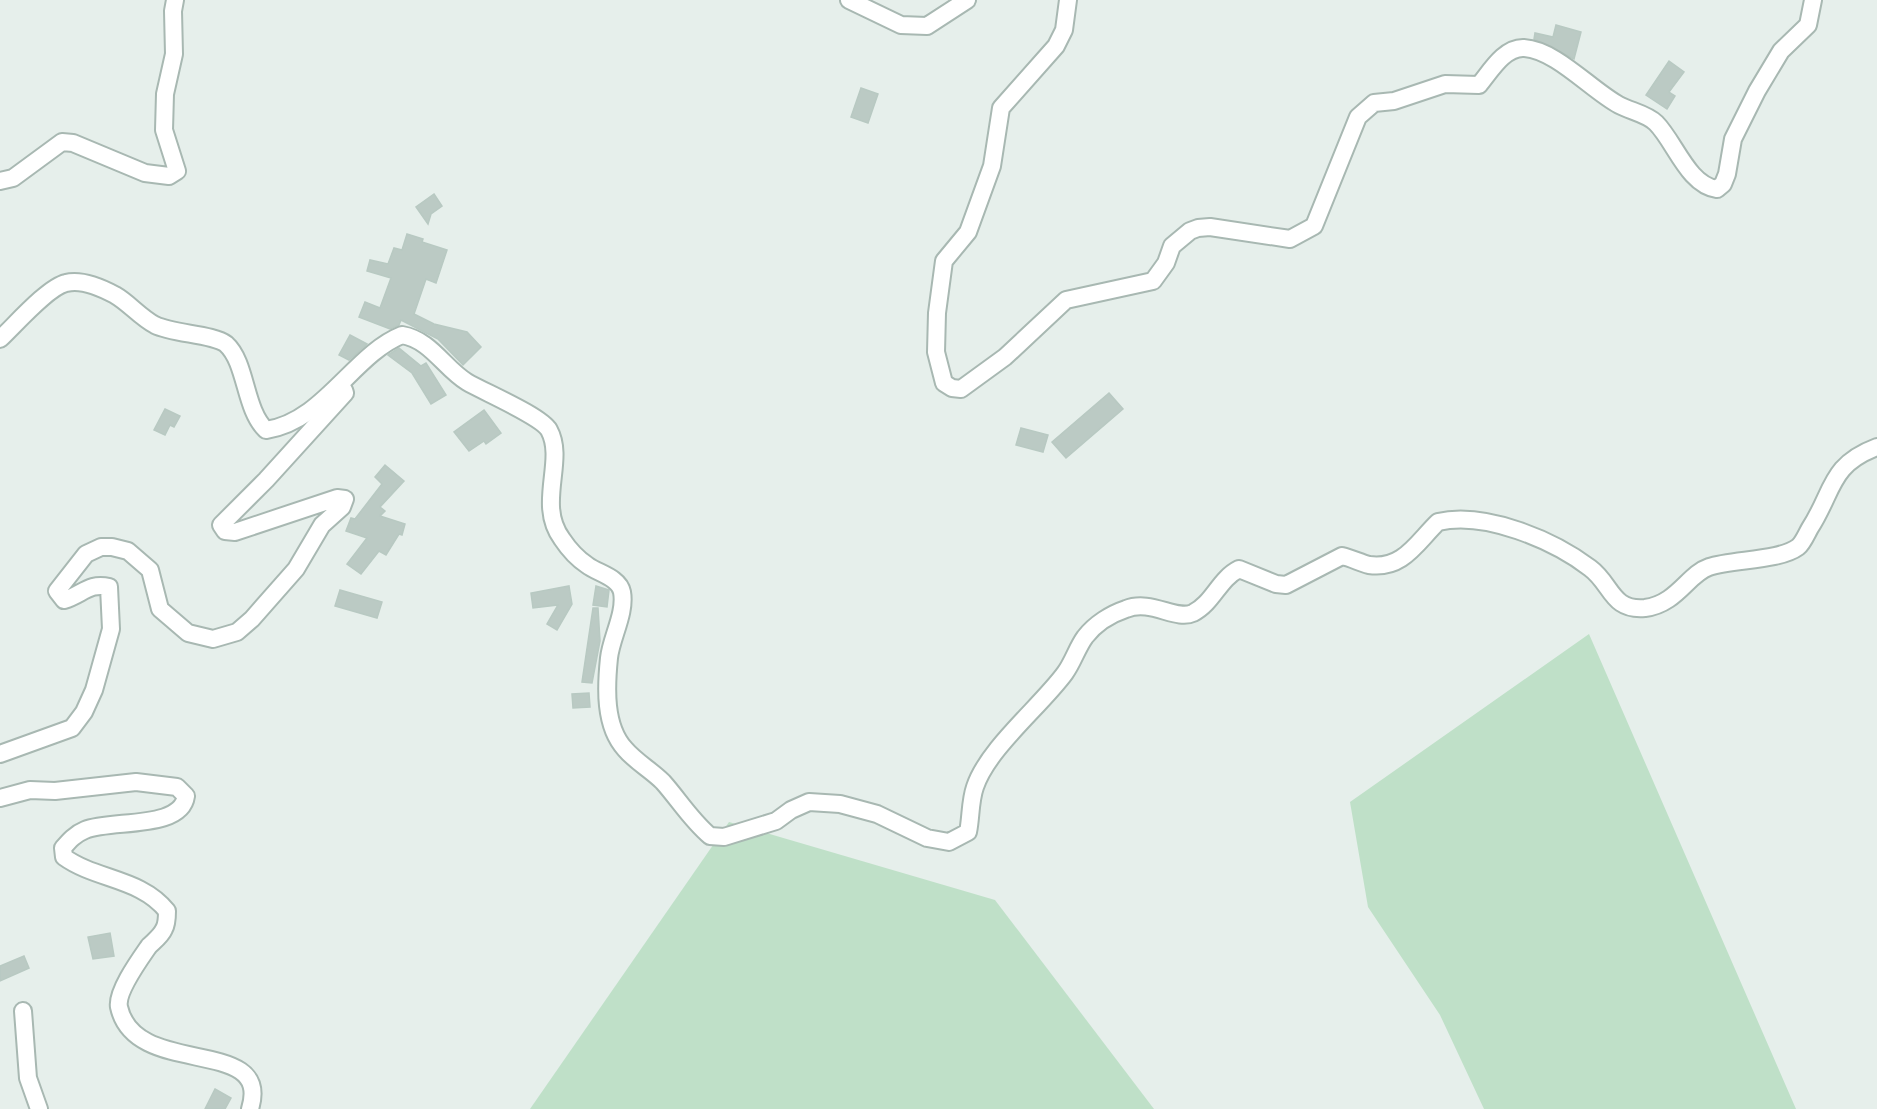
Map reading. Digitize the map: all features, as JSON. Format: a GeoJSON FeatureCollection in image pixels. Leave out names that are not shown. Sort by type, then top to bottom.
{"type":"FeatureCollection","features":[{"type":"Feature","properties":{"kind":"street"},"geometry":{"type":"LineString","coordinates":[[0,181],[13,177],[62,142],[73,143],[145,173],[169,176],[177,171],[164,130],[165,94],[174,54],[175,0]]}},
{"type":"Feature","properties":{"kind":"street"},"geometry":{"type":"LineString","coordinates":[[849,0],[901,25],[927,26],[967,0]]}},
{"type":"Feature","properties":{"kind":"street"},"geometry":{"type":"LineString","coordinates":[[1068,0],[1064,30],[1056,46],[1001,108],[992,166],[968,232],[944,261],[937,313],[936,352],[944,383],[952,388],[961,389],[1005,357],[1066,300],[1153,280],[1166,262],[1172,246],[1190,231],[1210,226],[1290,239],[1314,226],[1358,117],[1366,107],[1374,103],[1394,101],[1445,84],[1479,85],[1496,63],[1514,50],[1523,48],[1538,52],[1560,64],[1617,104],[1655,122],[1695,176],[1708,188],[1717,189],[1724,184],[1733,139],[1757,91],[1781,51],[1808,25],[1813,0]]}},
{"type":"Feature","properties":{"kind":"street"},"geometry":{"type":"LineString","coordinates":[[0,339],[57,287],[74,282],[96,286],[116,295],[155,325],[178,333],[215,339],[226,345],[240,369],[257,421],[267,430],[279,428],[298,417],[342,385],[382,345],[402,335],[421,341],[465,381],[536,419],[549,429],[554,448],[552,524],[563,542],[586,565],[617,583],[622,591],[622,603],[609,657],[606,704],[614,729],[624,749],[655,773],[699,826],[710,836],[724,837],[776,821],[791,810],[809,802],[840,804],[877,814],[927,838],[949,842],[968,832],[975,787],[988,764],[1025,716],[1065,673],[1086,636],[1107,617],[1129,607],[1151,606],[1177,614],[1192,614],[1208,601],[1227,575],[1239,570],[1276,584],[1286,585],[1342,555],[1369,565],[1391,562],[1412,552],[1437,522],[1468,520],[1485,522],[1556,545],[1592,569],[1615,600],[1632,608],[1647,608],[1671,599],[1706,568],[1742,559],[1779,554],[1798,547],[1818,517],[1830,486],[1845,464],[1877,447]]}},
{"type":"Feature","properties":{"kind":"street"},"geometry":{"type":"LineString","coordinates":[[0,754],[72,728],[84,712],[94,690],[111,629],[112,603],[109,587],[98,585],[85,588],[76,597],[64,600],[57,591],[86,554],[101,547],[128,552],[150,570],[160,609],[188,633],[213,639],[237,632],[252,619],[296,569],[322,525],[342,507],[345,499],[337,498],[235,532],[225,531],[221,525],[266,480],[345,393],[342,385]]}},
{"type":"Feature","properties":{"kind":"street"},"geometry":{"type":"LineString","coordinates":[[0,798],[30,790],[55,791],[136,782],[177,787],[186,796],[185,805],[176,815],[85,830],[72,838],[63,848],[64,857],[80,868],[129,883],[147,893],[167,911],[164,931],[150,946],[120,994],[118,1005],[123,1017],[136,1034],[156,1048],[176,1054],[205,1057],[240,1069],[252,1082],[255,1095],[250,1109]]}},
{"type":"Feature","properties":{"kind":"street"},"geometry":{"type":"LineString","coordinates":[[23,1011],[28,1078],[39,1109]]}},
{"type":"Feature","properties":{"kind":"green space"},"geometry":{"type":"Polygon","coordinates":[[[1589,634],[1796,1109],[1484,1109],[1440,1015],[1368,907],[1350,802],[1589,634]]]}},
{"type":"Feature","properties":{"kind":"green space"},"geometry":{"type":"Polygon","coordinates":[[[729,822],[995,900],[1154,1109],[530,1109],[729,822]]]}},
{"type":"Feature","properties":{"kind":"building"},"geometry":{"type":"Polygon","coordinates":[[[1556,25],[1581,32],[1574,59],[1534,39],[1535,33],[1553,37],[1556,25]]]}},
{"type":"Feature","properties":{"kind":"building"},"geometry":{"type":"Polygon","coordinates":[[[1669,61],[1684,72],[1669,92],[1675,96],[1667,109],[1646,95],[1669,61]]]}},
{"type":"Feature","properties":{"kind":"building"},"geometry":{"type":"Polygon","coordinates":[[[861,88],[878,94],[868,123],[851,117],[861,88]]]}},
{"type":"Feature","properties":{"kind":"building"},"geometry":{"type":"Polygon","coordinates":[[[434,194],[442,206],[431,214],[428,224],[416,207],[434,194]]]}},
{"type":"Feature","properties":{"kind":"building"},"geometry":{"type":"Polygon","coordinates":[[[407,234],[423,239],[422,242],[447,250],[436,283],[426,279],[414,314],[434,324],[467,332],[481,347],[463,365],[438,339],[401,320],[399,325],[390,329],[359,317],[365,302],[380,308],[391,278],[367,271],[370,260],[388,264],[394,248],[402,250],[407,234]]]}},
{"type":"Feature","properties":{"kind":"building"},"geometry":{"type":"Polygon","coordinates":[[[350,335],[367,344],[349,360],[339,355],[350,335]]]}},
{"type":"Feature","properties":{"kind":"building"},"geometry":{"type":"Polygon","coordinates":[[[399,348],[421,366],[426,363],[446,395],[431,404],[412,373],[388,355],[399,348]]]}},
{"type":"Feature","properties":{"kind":"building"},"geometry":{"type":"Polygon","coordinates":[[[1109,393],[1123,409],[1066,458],[1052,442],[1109,393]]]}},
{"type":"Feature","properties":{"kind":"building"},"geometry":{"type":"Polygon","coordinates":[[[165,409],[180,416],[174,427],[170,425],[165,435],[154,430],[165,409]]]}},
{"type":"Feature","properties":{"kind":"building"},"geometry":{"type":"Polygon","coordinates":[[[484,410],[501,433],[486,444],[484,441],[469,451],[454,432],[484,410]]]}},
{"type":"Feature","properties":{"kind":"building"},"geometry":{"type":"Polygon","coordinates":[[[1021,428],[1048,435],[1043,452],[1016,445],[1021,428]]]}},
{"type":"Feature","properties":{"kind":"building"},"geometry":{"type":"Polygon","coordinates":[[[385,465],[404,481],[380,507],[385,511],[380,516],[405,524],[402,535],[399,534],[386,555],[379,551],[361,574],[347,564],[367,538],[346,531],[351,518],[355,519],[382,484],[375,477],[385,465]]]}},
{"type":"Feature","properties":{"kind":"building"},"geometry":{"type":"Polygon","coordinates":[[[569,586],[572,604],[557,630],[547,624],[558,605],[533,608],[531,593],[569,586]]]}},
{"type":"Feature","properties":{"kind":"building"},"geometry":{"type":"Polygon","coordinates":[[[596,586],[609,590],[607,607],[593,605],[596,586]]]}},
{"type":"Feature","properties":{"kind":"building"},"geometry":{"type":"Polygon","coordinates":[[[340,590],[382,602],[377,618],[335,606],[340,590]]]}},
{"type":"Feature","properties":{"kind":"building"},"geometry":{"type":"Polygon","coordinates":[[[593,608],[598,608],[600,641],[592,683],[582,682],[593,608]]]}},
{"type":"Feature","properties":{"kind":"building"},"geometry":{"type":"Polygon","coordinates":[[[589,693],[590,707],[573,708],[572,694],[589,693]]]}},
{"type":"Feature","properties":{"kind":"building"},"geometry":{"type":"Polygon","coordinates":[[[110,933],[114,956],[93,959],[88,937],[110,933]]]}},
{"type":"Feature","properties":{"kind":"building"},"geometry":{"type":"Polygon","coordinates":[[[24,956],[29,968],[0,981],[0,966],[24,956]]]}},
{"type":"Feature","properties":{"kind":"building"},"geometry":{"type":"Polygon","coordinates":[[[215,1089],[231,1098],[225,1109],[205,1109],[215,1089]]]}}]}
